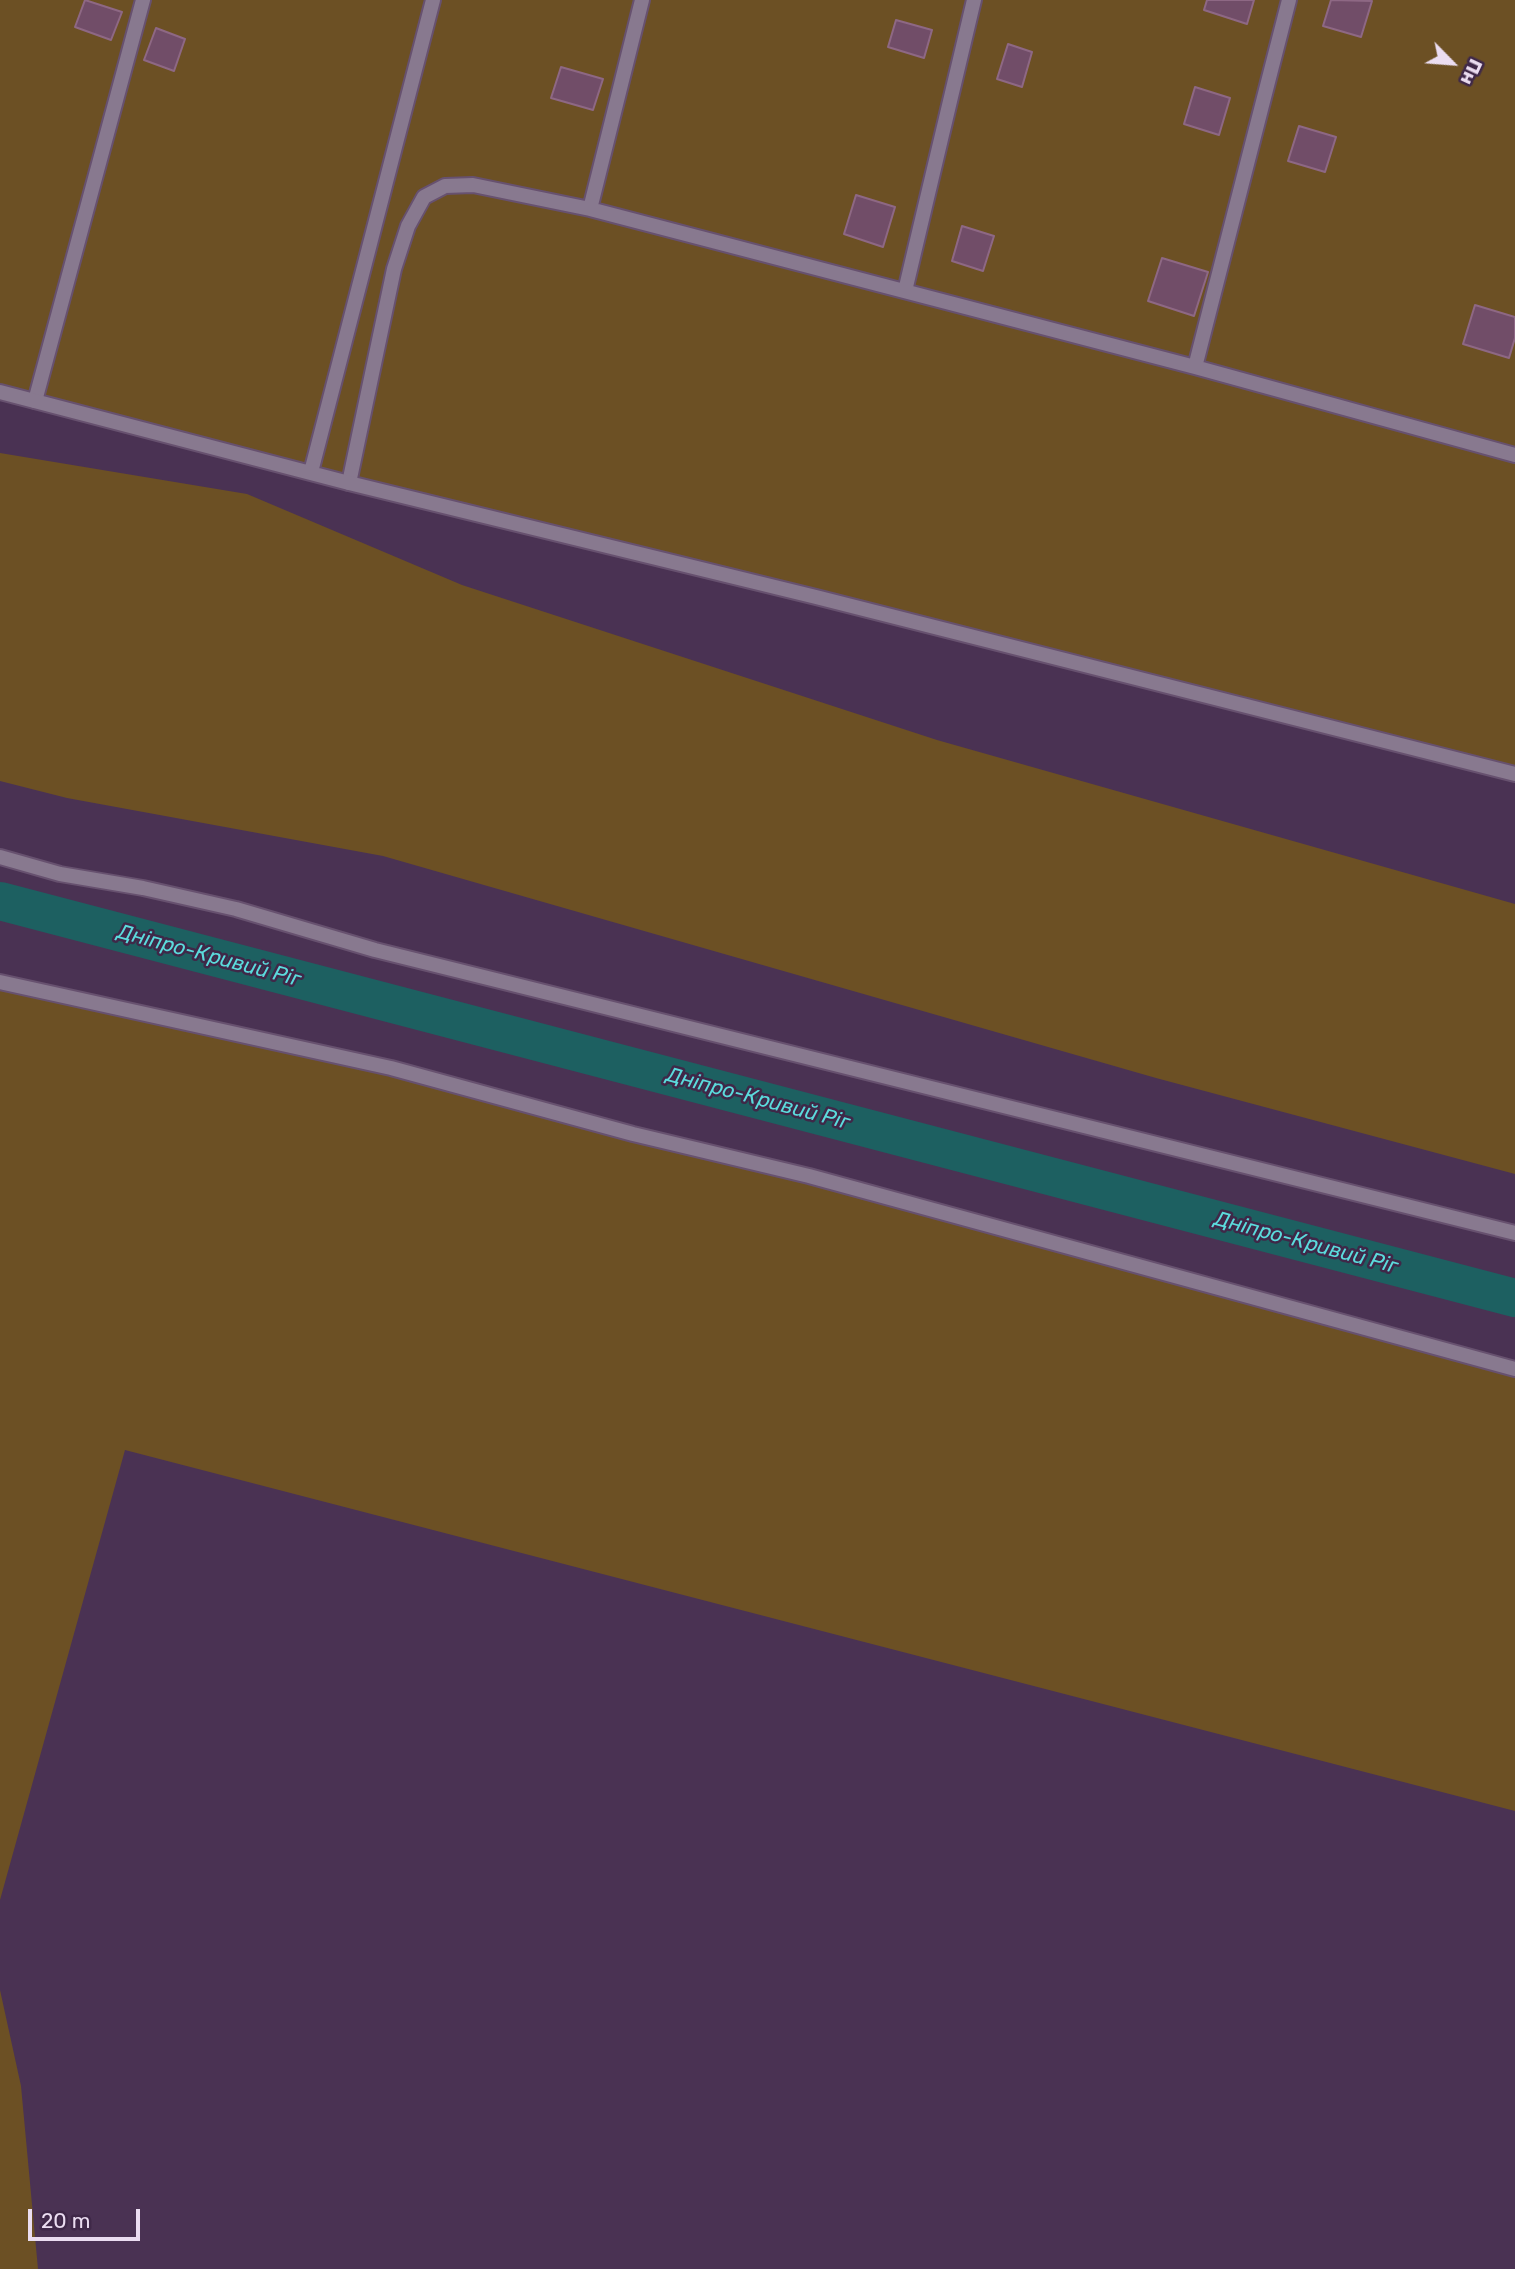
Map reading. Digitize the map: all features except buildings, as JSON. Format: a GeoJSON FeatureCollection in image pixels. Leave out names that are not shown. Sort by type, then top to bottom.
{"type":"FeatureCollection","features":[{"type":"Feature","properties":{"kind":"street"},"geometry":{"type":"LineString","coordinates":[[35,401],[143,0]]}},
{"type":"Feature","properties":{"kind":"street"},"geometry":{"type":"LineString","coordinates":[[311,472],[433,0]]}},
{"type":"Feature","properties":{"kind":"street"},"geometry":{"type":"LineString","coordinates":[[590,209],[642,0]]}},
{"type":"Feature","properties":{"kind":"street"},"geometry":{"type":"LineString","coordinates":[[905,291],[974,0]]}},
{"type":"Feature","properties":{"kind":"street"},"geometry":{"type":"LineString","coordinates":[[1195,367],[1289,0]]}},
{"type":"Feature","properties":{"kind":"street"},"geometry":{"type":"LineString","coordinates":[[349,482],[394,270],[408,226],[424,197],[444,186],[473,185],[590,209],[1514,450]]}},
{"type":"Feature","properties":{"kind":"street"},"geometry":{"type":"LineString","coordinates":[[0,392],[1515,774]]}},
{"type":"Feature","properties":{"kind":"street"},"geometry":{"type":"LineString","coordinates":[[0,857],[60,874],[143,888],[236,909],[375,950],[1515,1233]]}},
{"type":"Feature","properties":{"kind":"street"},"geometry":{"type":"LineString","coordinates":[[0,982],[391,1068],[633,1134],[809,1176],[1515,1369]]}},
{"type":"Feature","properties":{"kind":"shaded area"},"geometry":{"type":"Polygon","coordinates":[[[0,0],[1515,0],[1515,774],[0,392],[0,0]]]}},
{"type":"Feature","properties":{"kind":"shaded area"},"geometry":{"type":"Polygon","coordinates":[[[0,453],[247,494],[462,585],[937,740],[1515,904],[1515,1174],[1156,1078],[383,856],[67,798],[0,781],[0,453]]]}},
{"type":"Feature","properties":{"kind":"shaded area"},"geometry":{"type":"Polygon","coordinates":[[[0,982],[391,1068],[1515,1369],[1515,1811],[125,1450],[0,1900],[0,982]]]}},
{"type":"Feature","properties":{"kind":"shaded area"},"geometry":{"type":"Polygon","coordinates":[[[0,1990],[21,2086],[38,2269],[0,2269],[0,1990]]]}},
{"type":"Feature","properties":{"kind":"waterway","name":"Дніпро-Кривий Ріг"},"geometry":{"type":"LineString","coordinates":[[0,901],[1515,1298]]}}]}
